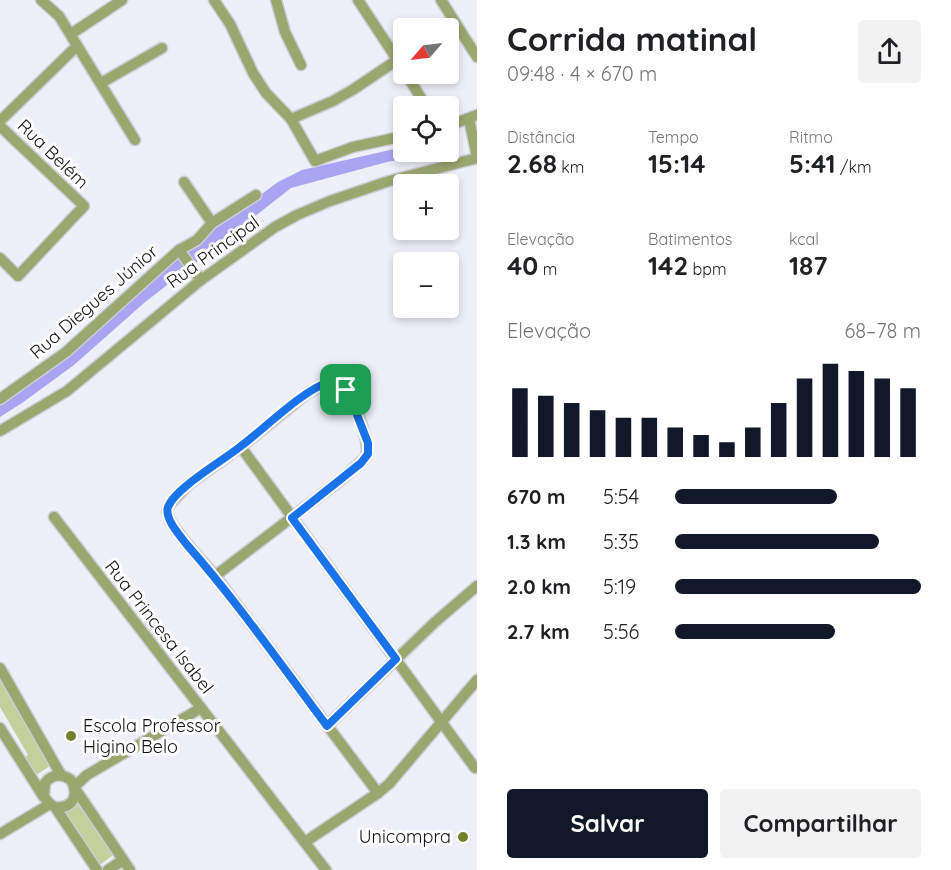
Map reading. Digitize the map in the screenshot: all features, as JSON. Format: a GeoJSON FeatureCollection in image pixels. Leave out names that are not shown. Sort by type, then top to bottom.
{"type":"FeatureCollection","features":[{"type":"Feature","properties":{"kind":"street"},"geometry":{"type":"LineString","coordinates":[[41,0],[55,12],[71,34],[135,140]]}},
{"type":"Feature","properties":{"kind":"street"},"geometry":{"type":"LineString","coordinates":[[71,34],[122,0]]}},
{"type":"Feature","properties":{"kind":"street"},"geometry":{"type":"LineString","coordinates":[[214,0],[230,24],[266,93],[291,119],[315,161],[353,147],[393,138]]}},
{"type":"Feature","properties":{"kind":"street"},"geometry":{"type":"LineString","coordinates":[[276,0],[285,32],[302,65]]}},
{"type":"Feature","properties":{"kind":"street"},"geometry":{"type":"LineString","coordinates":[[358,0],[393,54]]}},
{"type":"Feature","properties":{"kind":"street"},"geometry":{"type":"LineString","coordinates":[[441,0],[477,57]]}},
{"type":"Feature","properties":{"kind":"street"},"geometry":{"type":"LineString","coordinates":[[0,121],[77,46]]}},
{"type":"Feature","properties":{"kind":"street"},"geometry":{"type":"LineString","coordinates":[[101,83],[162,48]]}},
{"type":"Feature","properties":{"kind":"street"},"geometry":{"type":"LineString","coordinates":[[291,119],[333,101],[393,69]]}},
{"type":"Feature","properties":{"kind":"street"},"geometry":{"type":"LineString","coordinates":[[473,117],[471,132],[476,155]]}},
{"type":"Feature","properties":{"kind":"street","name":"Rua Belém"},"geometry":{"type":"LineString","coordinates":[[0,126],[84,206],[18,276],[0,258]]}},
{"type":"Feature","properties":{"kind":"street","name":"Rua Principal"},"geometry":{"type":"LineString","coordinates":[[0,431],[67,391],[201,280],[275,227],[297,215],[389,181],[476,155]]}},
{"type":"Feature","properties":{"kind":"street"},"geometry":{"type":"LineString","coordinates":[[184,182],[212,223]]}},
{"type":"Feature","properties":{"kind":"street","name":"Rua Diegues Júnior"},"geometry":{"type":"LineString","coordinates":[[0,399],[66,352],[180,251],[197,240],[212,223],[256,195]]}},
{"type":"Feature","properties":{"kind":"street","name":"Rua Diegues Júnior"},"geometry":{"type":"LineString","coordinates":[[180,251],[201,280]]}},
{"type":"Feature","properties":{"kind":"street"},"geometry":{"type":"LineString","coordinates":[[215,576],[361,463],[368,454],[368,443],[352,402],[342,385],[334,381],[329,382],[309,392],[241,447],[177,494],[167,512],[170,521],[182,538],[215,576],[378,793]]}},
{"type":"Feature","properties":{"kind":"street"},"geometry":{"type":"LineString","coordinates":[[241,447],[475,768]]}},
{"type":"Feature","properties":{"kind":"street","name":"Rua Princesa Isabel"},"geometry":{"type":"LineString","coordinates":[[54,517],[326,870]]}},
{"type":"Feature","properties":{"kind":"street"},"geometry":{"type":"LineString","coordinates":[[327,726],[396,659],[477,586]]}},
{"type":"Feature","properties":{"kind":"street"},"geometry":{"type":"LineString","coordinates":[[0,668],[71,783],[130,870]]}},
{"type":"Feature","properties":{"kind":"street"},"geometry":{"type":"LineString","coordinates":[[305,842],[389,784],[477,680]]}},
{"type":"Feature","properties":{"kind":"street"},"geometry":{"type":"LineString","coordinates":[[50,803],[45,783],[52,777],[71,783],[201,708]]}},
{"type":"Feature","properties":{"kind":"street"},"geometry":{"type":"LineString","coordinates":[[0,728],[98,870]]}},
{"type":"Feature","properties":{"kind":"street"},"geometry":{"type":"LineString","coordinates":[[0,834],[50,803],[65,807],[70,804],[73,800],[71,783]]}},
{"type":"Feature","properties":{"kind":"street"},"geometry":{"type":"LineString","coordinates":[[108,870],[123,860]]}},
{"type":"Feature","properties":{"kind":"green space"},"geometry":{"type":"Polygon","coordinates":[[[0,681],[53,764],[33,777],[22,759],[28,755],[0,707],[0,681]]]}},
{"type":"Feature","properties":{"kind":"green space"},"geometry":{"type":"Polygon","coordinates":[[[79,798],[115,854],[98,866],[63,814],[79,798]]]}},
{"type":"Feature","properties":{"kind":"shaded area"},"geometry":{"type":"Polygon","coordinates":[[[393,149],[393,161],[291,188],[144,303],[74,365],[0,417],[0,403],[174,259],[278,182],[302,170],[393,149]]]}},
{"type":"Feature","properties":{"kind":"place","name":"Escola Professor Higino Belo"},"geometry":{"type":"Point","coordinates":[71,736]}},
{"type":"Feature","properties":{"kind":"place","name":"Unicompra"},"geometry":{"type":"Point","coordinates":[463,837]}},
{"type":"Feature","properties":{"kind":"route"},"geometry":{"type":"LineString","coordinates":[[334,381],[346,390],[368,443],[368,454],[342,479],[292,518],[396,659],[327,726],[215,576],[182,538],[170,521],[167,512],[177,494],[241,447],[309,392],[334,381]]}}]}
